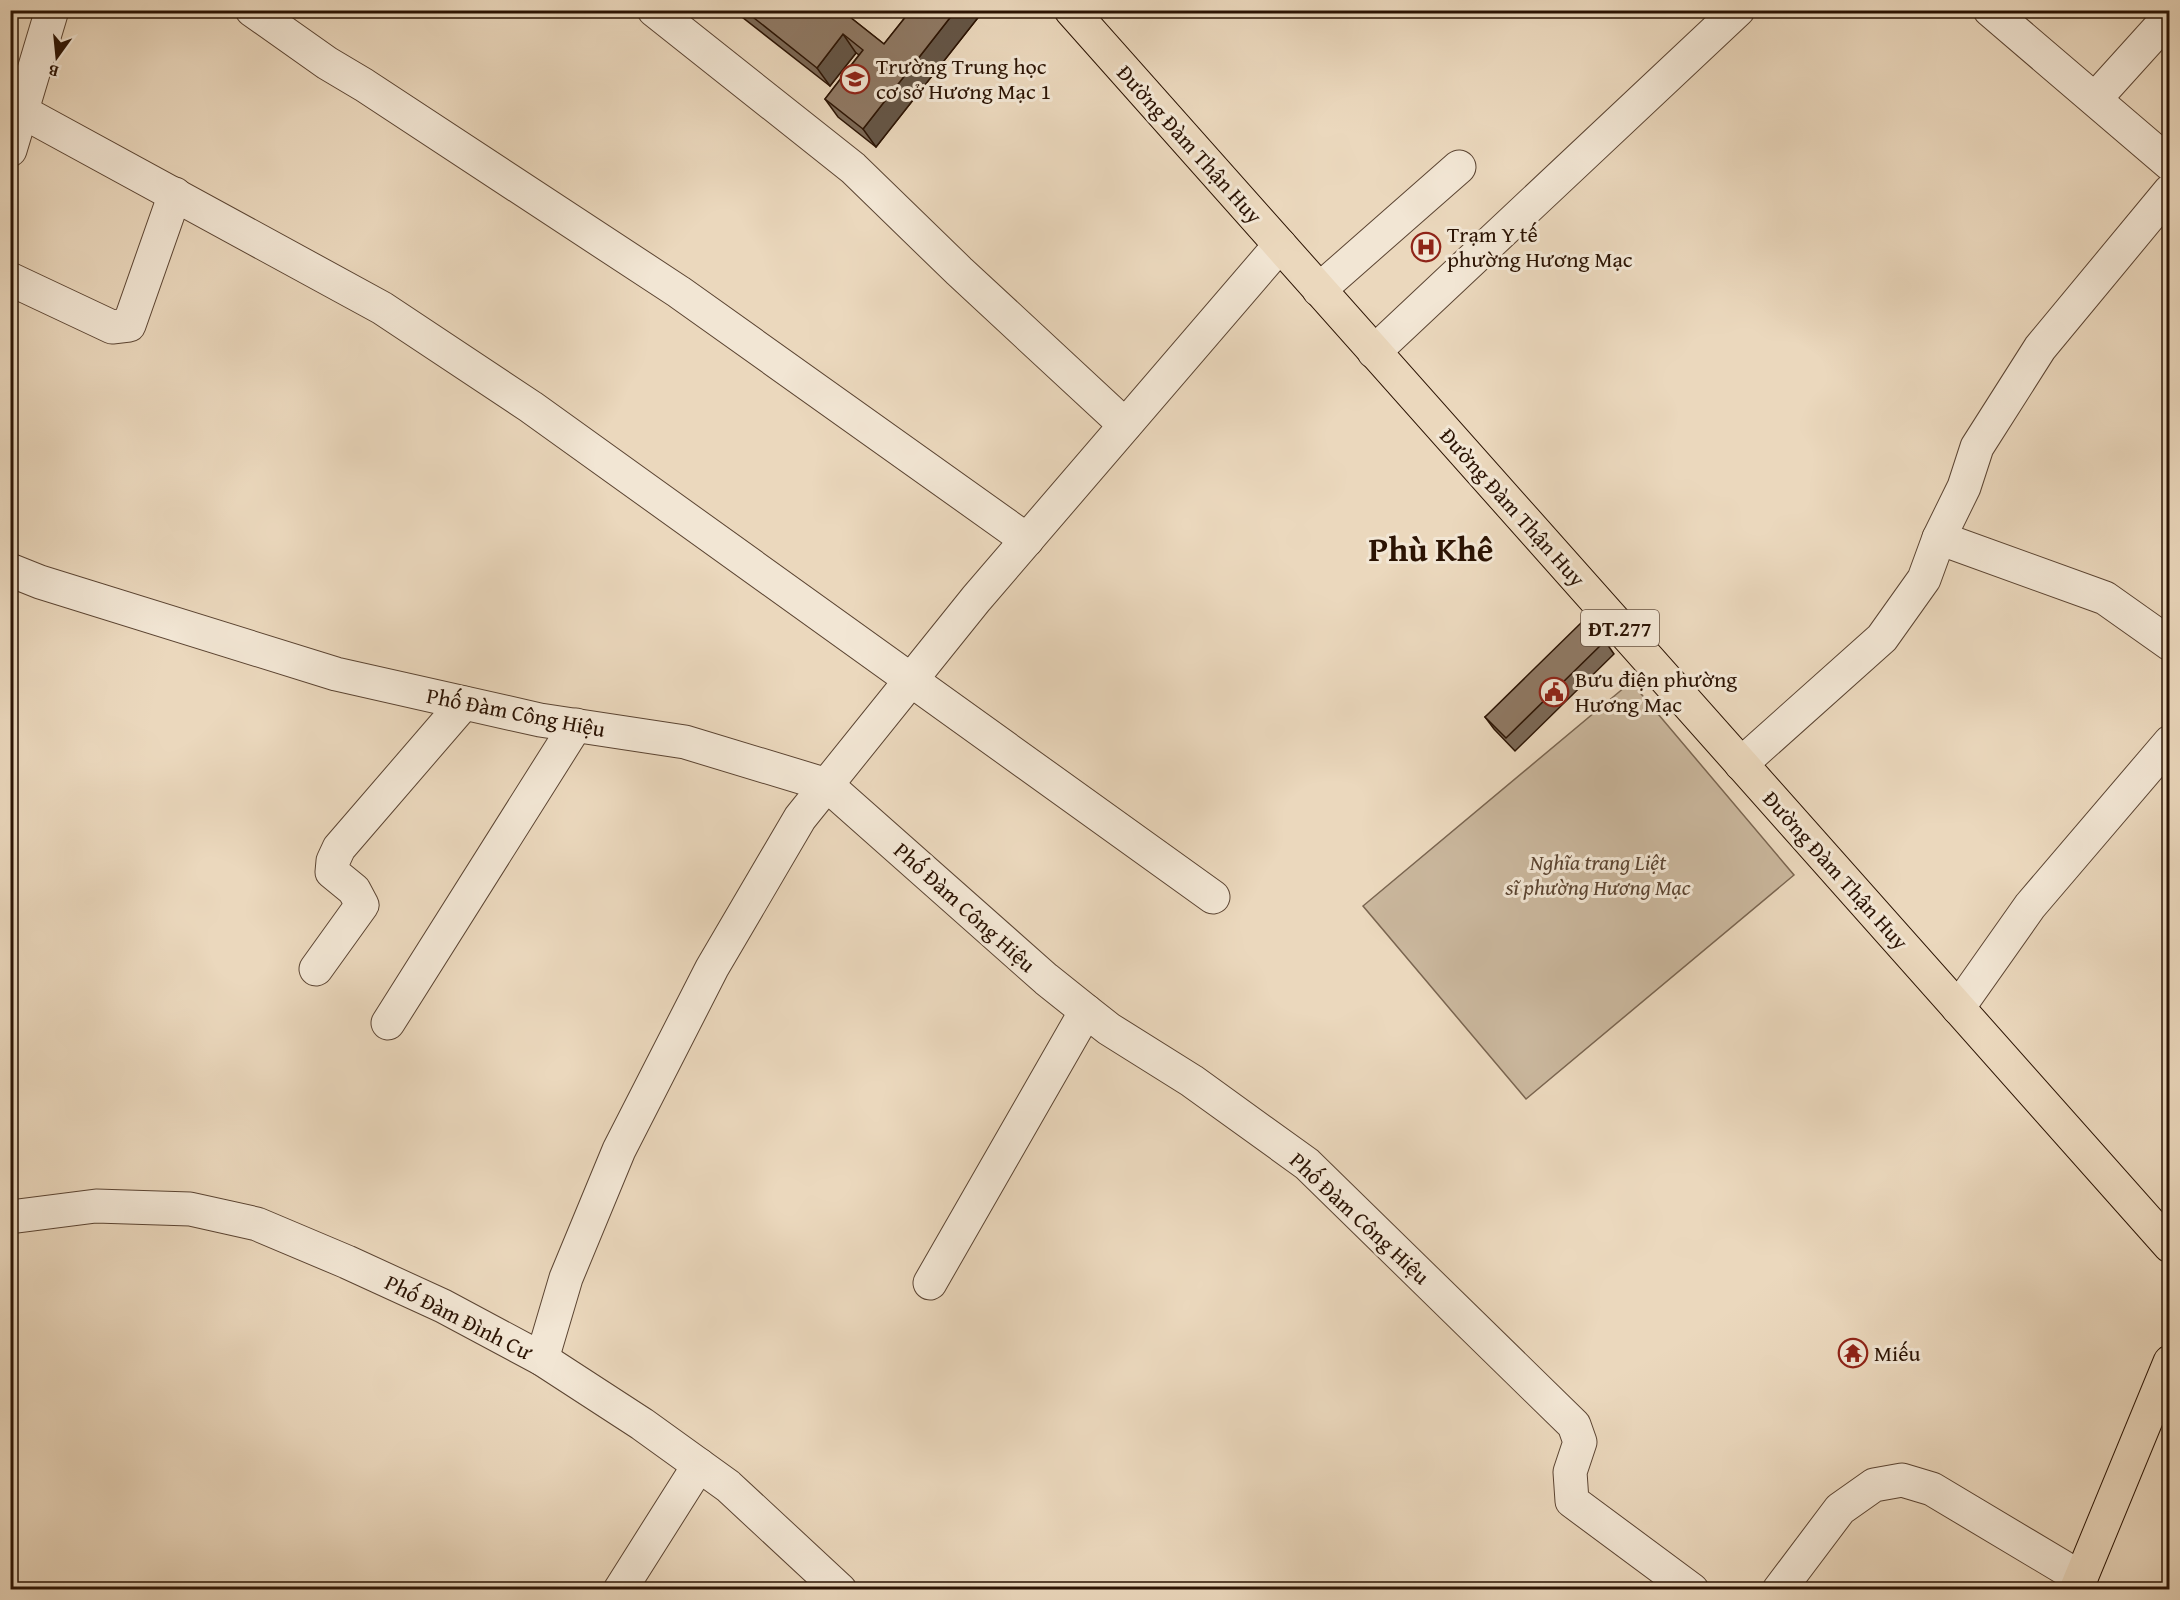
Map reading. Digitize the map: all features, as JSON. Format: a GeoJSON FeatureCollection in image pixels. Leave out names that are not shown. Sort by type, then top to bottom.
{"type":"FeatureCollection","features":[{"type":"Feature","properties":{"kind":"main road","name":"Đường Đàm Thận Huy"},"geometry":{"type":"LineString","coordinates":[[1071,10],[2169,1246]]}},
{"type":"Feature","properties":{"kind":"main road"},"geometry":{"type":"LineString","coordinates":[[2078,1584],[2169,1362]]}},
{"type":"Feature","properties":{"kind":"street"},"geometry":{"type":"LineString","coordinates":[[10,150],[52,10]]}},
{"type":"Feature","properties":{"kind":"street"},"geometry":{"type":"LineString","coordinates":[[252,10],[327,63],[678,291],[1027,540]]}},
{"type":"Feature","properties":{"kind":"street"},"geometry":{"type":"LineString","coordinates":[[654,10],[853,168],[959,271],[1125,425]]}},
{"type":"Feature","properties":{"kind":"street"},"geometry":{"type":"LineString","coordinates":[[1374,352],[1738,10]]}},
{"type":"Feature","properties":{"kind":"street"},"geometry":{"type":"LineString","coordinates":[[1990,10],[2169,164]]}},
{"type":"Feature","properties":{"kind":"street"},"geometry":{"type":"LineString","coordinates":[[2095,99],[2169,16]]}},
{"type":"Feature","properties":{"kind":"street"},"geometry":{"type":"LineString","coordinates":[[21,111],[382,308],[531,407],[1213,897]]}},
{"type":"Feature","properties":{"kind":"street"},"geometry":{"type":"LineString","coordinates":[[1319,290],[1459,167]]}},
{"type":"Feature","properties":{"kind":"street"},"geometry":{"type":"LineString","coordinates":[[1741,764],[1882,638],[1924,579],[1939,538],[1964,487],[1977,447],[2040,348],[2169,191]]}},
{"type":"Feature","properties":{"kind":"street"},"geometry":{"type":"LineString","coordinates":[[10,279],[112,327],[129,325],[175,194]]}},
{"type":"Feature","properties":{"kind":"street"},"geometry":{"type":"LineString","coordinates":[[542,1359],[566,1278],[620,1150],[712,968],[800,818],[1027,540],[1280,245]]}},
{"type":"Feature","properties":{"kind":"street"},"geometry":{"type":"LineString","coordinates":[[1939,538],[2105,598],[2169,644]]}},
{"type":"Feature","properties":{"kind":"street","name":"Phố Đàm Công Hiệu"},"geometry":{"type":"LineString","coordinates":[[10,570],[40,582],[336,674],[576,725],[685,742],[827,785],[1046,979],[1086,1011],[1109,1029],[1192,1081],[1307,1164],[1574,1425],[1580,1442],[1570,1472],[1572,1501],[1692,1590]]}},
{"type":"Feature","properties":{"kind":"street"},"geometry":{"type":"LineString","coordinates":[[316,969],[362,905],[354,890],[332,872],[333,861],[339,848],[464,703]]}},
{"type":"Feature","properties":{"kind":"street"},"geometry":{"type":"LineString","coordinates":[[388,1023],[576,725]]}},
{"type":"Feature","properties":{"kind":"street"},"geometry":{"type":"LineString","coordinates":[[1958,1008],[2030,906],[2169,742]]}},
{"type":"Feature","properties":{"kind":"street"},"geometry":{"type":"LineString","coordinates":[[930,1283],[1086,1011]]}},
{"type":"Feature","properties":{"kind":"street","name":"Phố Đàm Đình Cư"},"geometry":{"type":"LineString","coordinates":[[10,1217],[96,1206],[190,1209],[257,1224],[346,1262],[443,1306],[542,1359],[642,1424],[728,1486],[840,1590]]}},
{"type":"Feature","properties":{"kind":"street"},"geometry":{"type":"LineString","coordinates":[[620,1590],[699,1465]]}},
{"type":"Feature","properties":{"kind":"street"},"geometry":{"type":"LineString","coordinates":[[1779,1590],[1840,1509],[1874,1485],[1902,1480],[1932,1489],[2078,1584]]}},
{"type":"Feature","properties":{"kind":"green space","name":"Nghĩa trang Liệt sĩ phường Hương Mạc"},"geometry":{"type":"Polygon","coordinates":[[[1631,682],[1794,875],[1526,1099],[1363,906],[1631,682]]]}},
{"type":"Feature","properties":{"kind":"building"},"geometry":{"type":"Polygon","coordinates":[[[744,10],[841,10],[884,44],[911,10],[956,10],[863,129],[825,99],[863,50],[843,34],[817,68],[744,10]]]}},
{"type":"Feature","properties":{"kind":"building"},"geometry":{"type":"Polygon","coordinates":[[[1584,620],[1605,641],[1506,738],[1485,717],[1584,620]]]}},
{"type":"Feature","properties":{"kind":"place","name":"Trường Trung học cơ sở Hương Mạc 1"},"geometry":{"type":"Point","coordinates":[855,79]}},
{"type":"Feature","properties":{"kind":"place","name":"Trạm Y tế phường Hương Mạc"},"geometry":{"type":"Point","coordinates":[1426,247]}},
{"type":"Feature","properties":{"kind":"place","name":"Bưu điện phường Hương Mạc"},"geometry":{"type":"Point","coordinates":[1554,692]}},
{"type":"Feature","properties":{"kind":"place","name":"Miếu"},"geometry":{"type":"Point","coordinates":[1853,1353]}},
{"type":"Feature","properties":{"kind":"district","name":"Phù Khê"},"geometry":{"type":"Point","coordinates":[1431,548]}}]}
